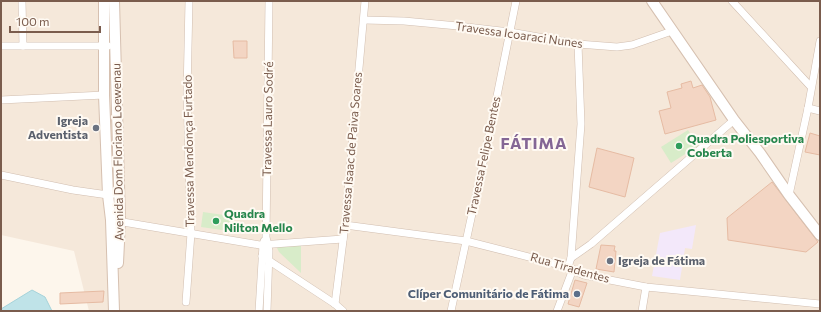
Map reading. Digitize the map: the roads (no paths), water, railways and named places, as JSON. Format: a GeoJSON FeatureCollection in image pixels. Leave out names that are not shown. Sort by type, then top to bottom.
{"type":"FeatureCollection","features":[{"type":"Feature","properties":{"kind":"street"},"geometry":{"type":"LineString","coordinates":[[22,1],[23,46]]}},
{"type":"Feature","properties":{"kind":"street","name":"Avenida Dom Floriano Loewenau"},"geometry":{"type":"LineString","coordinates":[[104,1],[104,95],[108,195],[115,221]]}},
{"type":"Feature","properties":{"kind":"street","name":"Avenida Dom Floriano Loewenau"},"geometry":{"type":"LineString","coordinates":[[114,1],[119,193],[115,221],[114,307]]}},
{"type":"Feature","properties":{"kind":"street","name":"Travessa Mendonça Furtado"},"geometry":{"type":"LineString","coordinates":[[186,302],[190,233],[187,94],[188,1]]}},
{"type":"Feature","properties":{"kind":"street","name":"Travessa Lauro Sodré"},"geometry":{"type":"LineString","coordinates":[[267,311],[266,244],[269,1]]}},
{"type":"Feature","properties":{"kind":"street","name":"Travessa Isaac de Paiva Soares"},"geometry":{"type":"LineString","coordinates":[[335,304],[345,225],[365,1]]}},
{"type":"Feature","properties":{"kind":"street","name":"Travessa Felipe Bentes"},"geometry":{"type":"LineString","coordinates":[[451,311],[492,126],[516,1]]}},
{"type":"Feature","properties":{"kind":"street"},"geometry":{"type":"LineString","coordinates":[[652,1],[734,120],[820,235]]}},
{"type":"Feature","properties":{"kind":"street"},"geometry":{"type":"LineString","coordinates":[[732,1],[811,87]]}},
{"type":"Feature","properties":{"kind":"street","name":"Travessa Icoaraci Nunes"},"geometry":{"type":"LineString","coordinates":[[364,20],[404,21],[510,32],[578,44],[617,47],[655,38],[672,31]]}},
{"type":"Feature","properties":{"kind":"street"},"geometry":{"type":"LineString","coordinates":[[789,195],[808,108],[820,41]]}},
{"type":"Feature","properties":{"kind":"street"},"geometry":{"type":"LineString","coordinates":[[557,311],[571,268],[570,258],[581,124],[578,44]]}},
{"type":"Feature","properties":{"kind":"street"},"geometry":{"type":"LineString","coordinates":[[1,46],[116,45]]}},
{"type":"Feature","properties":{"kind":"street"},"geometry":{"type":"LineString","coordinates":[[1,100],[104,95]]}},
{"type":"Feature","properties":{"kind":"street"},"geometry":{"type":"LineString","coordinates":[[808,108],[820,111]]}},
{"type":"Feature","properties":{"kind":"street"},"geometry":{"type":"LineString","coordinates":[[570,258],[591,244],[734,120]]}},
{"type":"Feature","properties":{"kind":"street"},"geometry":{"type":"LineString","coordinates":[[1,176],[108,195],[119,193]]}},
{"type":"Feature","properties":{"kind":"street"},"geometry":{"type":"LineString","coordinates":[[115,221],[266,244],[343,239]]}},
{"type":"Feature","properties":{"kind":"street","name":"Rua Tiradentes"},"geometry":{"type":"LineString","coordinates":[[345,225],[466,241],[571,268],[589,276],[646,287],[820,304]]}},
{"type":"Feature","properties":{"kind":"street"},"geometry":{"type":"LineString","coordinates":[[266,258],[335,304],[342,311]]}},
{"type":"Feature","properties":{"kind":"street","name":"Travessa Lauro Sodré"},"geometry":{"type":"LineString","coordinates":[[259,311],[266,258]]}},
{"type":"Feature","properties":{"kind":"street"},"geometry":{"type":"LineString","coordinates":[[642,311],[646,287]]}},
{"type":"Feature","properties":{"kind":"water"},"geometry":{"type":"Polygon","coordinates":[[[32,290],[45,297],[52,311],[1,311],[1,309],[32,290]]]}},
{"type":"Feature","properties":{"kind":"place","name":"Igreja Adventista"},"geometry":{"type":"Point","coordinates":[96,128]}},
{"type":"Feature","properties":{"kind":"place","name":"Quadra Poliesportiva Coberta"},"geometry":{"type":"Point","coordinates":[679,146]}},
{"type":"Feature","properties":{"kind":"place","name":"Quadra Nilton Mello"},"geometry":{"type":"Point","coordinates":[216,221]}},
{"type":"Feature","properties":{"kind":"place","name":"Igreja de Fátima"},"geometry":{"type":"Point","coordinates":[610,261]}},
{"type":"Feature","properties":{"kind":"place","name":"Clíper Comunitário de Fátima"},"geometry":{"type":"Point","coordinates":[577,294]}},
{"type":"Feature","properties":{"kind":"district","name":"FÁTIMA"},"geometry":{"type":"Point","coordinates":[534,143]}}]}
